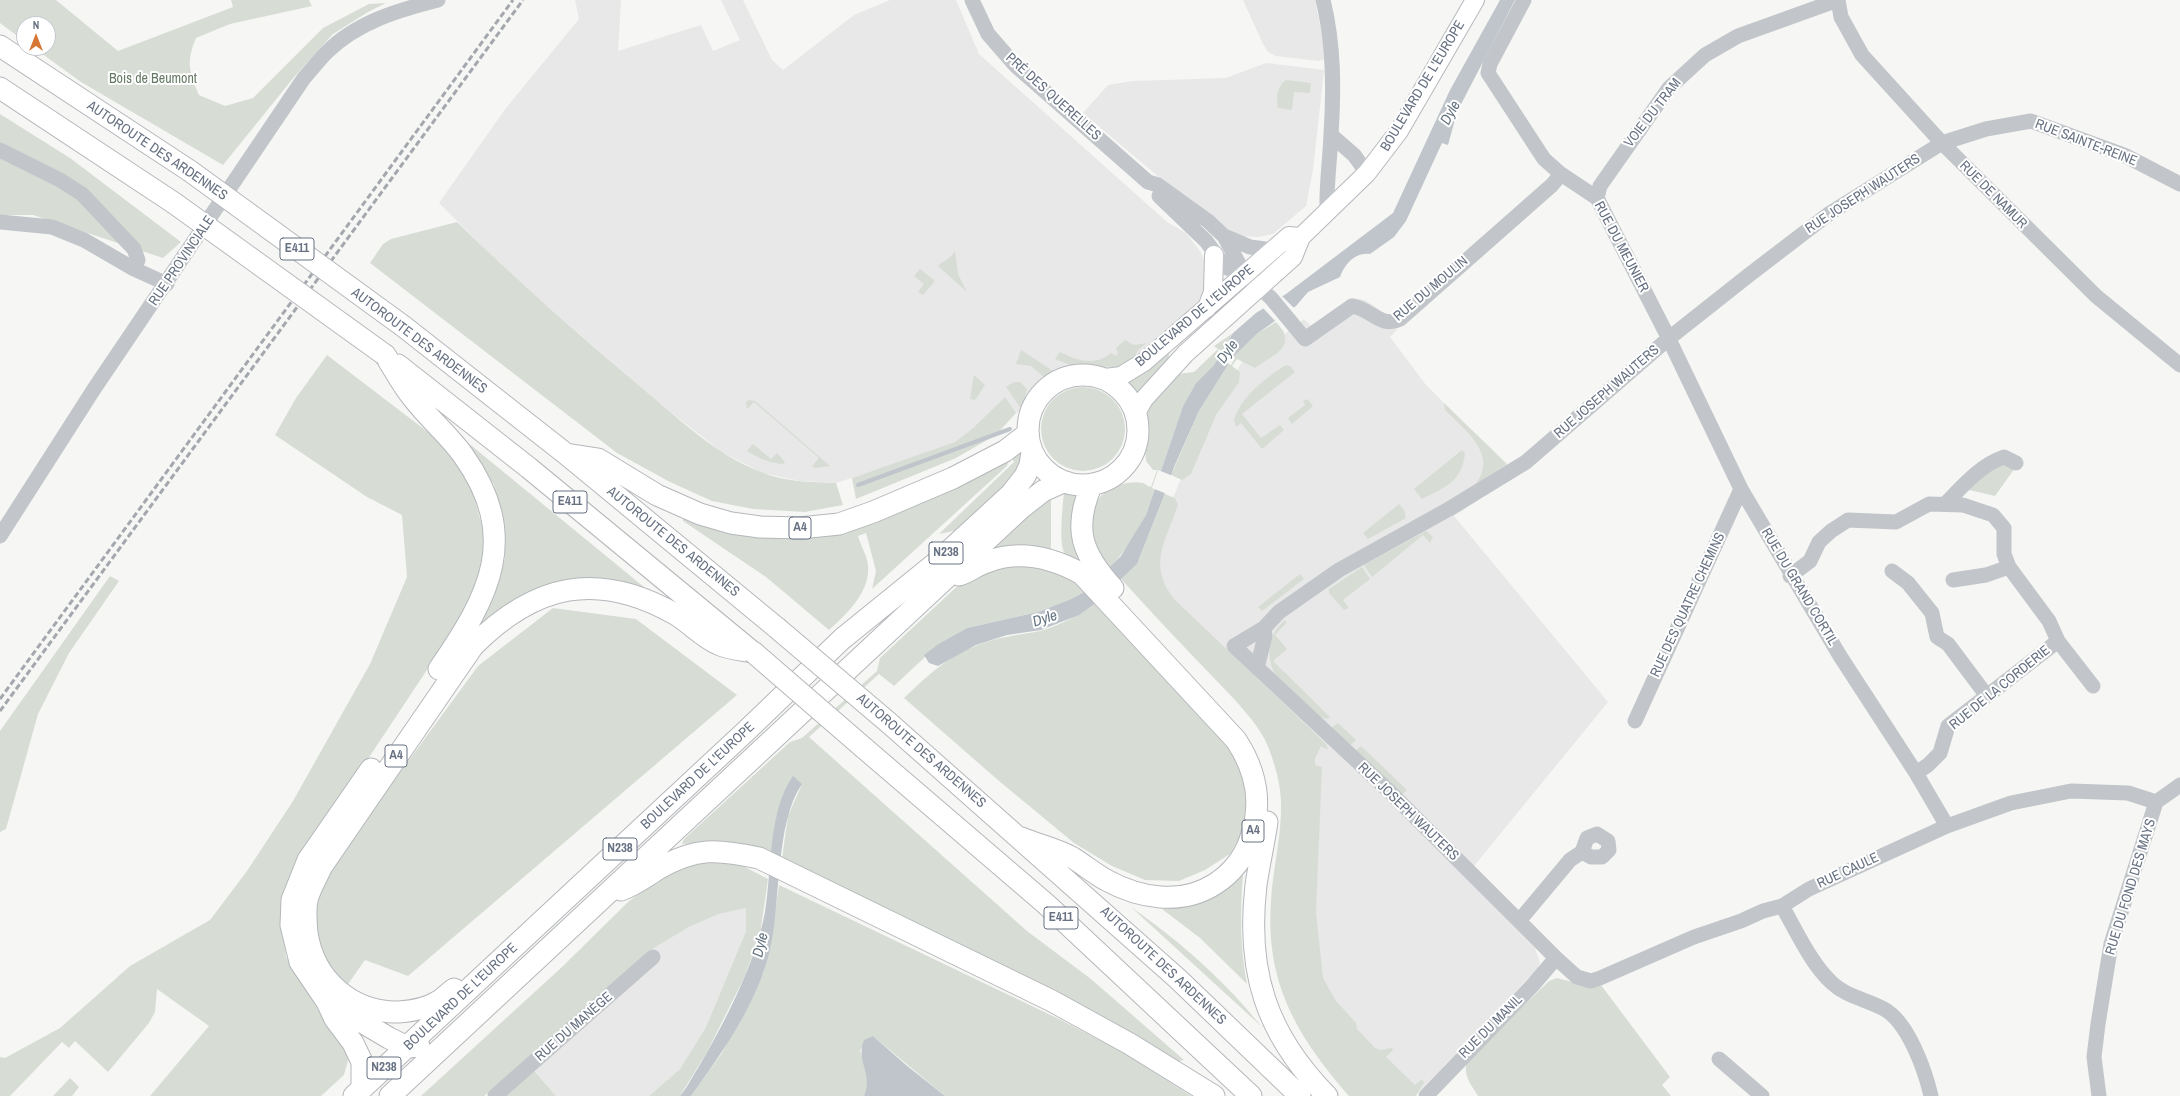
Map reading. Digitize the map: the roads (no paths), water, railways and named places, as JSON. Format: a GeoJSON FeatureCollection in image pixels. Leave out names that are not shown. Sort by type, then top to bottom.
{"type":"FeatureCollection","features":[{"type":"Feature","properties":{"kind":"highway","name":"AUTOROUTE DES ARDENNES"},"geometry":{"type":"LineString","coordinates":[[0,46],[190,171],[404,326],[566,454],[777,628],[1022,838],[1178,979],[1300,1096]]}},
{"type":"Feature","properties":{"kind":"highway","name":"E411"},"geometry":{"type":"LineString","coordinates":[[0,88],[174,203],[384,355],[529,468],[753,652],[1046,904],[1251,1096]]}},
{"type":"Feature","properties":{"kind":"highway","name":"A4"},"geometry":{"type":"LineString","coordinates":[[358,1092],[362,1062],[353,1043],[335,1019],[328,1002],[300,962],[294,945],[291,925],[292,900],[299,879],[308,860],[454,648],[474,616],[489,581],[495,552],[494,520],[483,486],[463,454],[413,398],[384,355]]}},
{"type":"Feature","properties":{"kind":"highway","name":"BOULEVARD DE L'EUROPE"},"geometry":{"type":"LineString","coordinates":[[358,1092],[744,733],[842,639],[937,562],[1011,494],[1025,476],[1030,465],[1028,420],[1032,408],[1038,396],[1054,382],[1075,374],[1090,374],[1105,378],[1119,387],[1130,399],[1136,413],[1138,436],[1130,459],[1111,478],[1092,484],[1078,485],[1063,482],[1050,474],[1040,464],[1030,443]]}},
{"type":"Feature","properties":{"kind":"highway","name":"A4"},"geometry":{"type":"LineString","coordinates":[[566,454],[598,460],[657,495],[700,514],[746,525],[800,528],[839,524],[873,512],[953,478],[1005,451],[1030,443]]}},
{"type":"Feature","properties":{"kind":"highway","name":"BOULEVARD DE L'EUROPE"},"geometry":{"type":"LineString","coordinates":[[390,1096],[1020,509],[1042,491],[1063,482]]}},
{"type":"Feature","properties":{"kind":"highway","name":"A4"},"geometry":{"type":"LineString","coordinates":[[1088,570],[1088,556],[1084,541],[1082,522],[1084,508],[1092,484]]}},
{"type":"Feature","properties":{"kind":"highway","name":"A4"},"geometry":{"type":"LineString","coordinates":[[944,581],[966,573],[986,562],[1003,557],[1023,555],[1044,558],[1088,570],[1224,726],[1245,754],[1252,769],[1258,803],[1256,819],[1246,850],[1231,872],[1208,888],[1183,896],[1166,898],[1146,896],[1132,892],[1106,880],[1071,858],[1022,838]]}},
{"type":"Feature","properties":{"kind":"highway","name":"A4"},"geometry":{"type":"LineString","coordinates":[[496,964],[474,972],[437,1002],[411,1011],[382,1012],[353,1002],[338,992],[324,978],[309,945],[306,919],[307,899],[322,866],[473,646],[496,624],[545,595],[573,588],[602,589],[638,596],[676,614],[718,644],[753,652]]}},
{"type":"Feature","properties":{"kind":"highway","name":"A4"},"geometry":{"type":"LineString","coordinates":[[1118,604],[1241,723],[1261,756],[1270,787],[1270,804],[1256,884],[1254,946],[1256,964],[1264,1000],[1271,1019],[1281,1038],[1309,1077],[1326,1096]]}},
{"type":"Feature","properties":{"kind":"highway"},"geometry":{"type":"LineString","coordinates":[[607,895],[635,885],[658,870],[697,852],[716,850],[758,858],[798,876],[1052,1001],[1130,1044],[1214,1096]]}},
{"type":"Feature","properties":{"kind":"highway"},"geometry":{"type":"LineString","coordinates":[[406,1047],[422,1045],[495,986],[543,954]]}},
{"type":"Feature","properties":{"kind":"highway","name":"A4"},"geometry":{"type":"LineString","coordinates":[[328,1002],[380,1034],[406,1047]]}},
{"type":"Feature","properties":{"kind":"main road","name":"BOULEVARD DE L'EUROPE"},"geometry":{"type":"LineString","coordinates":[[1136,413],[1144,399],[1186,353],[1265,293],[1293,257],[1301,237],[1366,173],[1399,131],[1474,0]]}},
{"type":"Feature","properties":{"kind":"main road","name":"BOULEVARD DE L'EUROPE"},"geometry":{"type":"LineString","coordinates":[[1105,378],[1121,376],[1144,362],[1289,236],[1301,237]]}},
{"type":"Feature","properties":{"kind":"main road"},"geometry":{"type":"LineString","coordinates":[[1207,308],[1213,292],[1214,255]]}},
{"type":"Feature","properties":{"kind":"street","name":"RUE PROVINCIALE"},"geometry":{"type":"LineString","coordinates":[[0,536],[94,389],[167,284],[304,78],[328,51],[351,34],[384,15],[413,3],[438,0]]}},
{"type":"Feature","properties":{"kind":"street","name":"PRÉ DES QUERELLES"},"geometry":{"type":"LineString","coordinates":[[972,0],[988,34],[1015,65],[1148,182],[1164,190],[1208,221],[1224,236],[1245,275],[1265,293]]}},
{"type":"Feature","properties":{"kind":"street"},"geometry":{"type":"LineString","coordinates":[[1323,0],[1330,36],[1333,66],[1331,135],[1326,190],[1327,213]]}},
{"type":"Feature","properties":{"kind":"street","name":"RUE DU MEUNIER"},"geometry":{"type":"LineString","coordinates":[[1524,0],[1490,64],[1488,73],[1544,159],[1561,174],[1596,198],[1668,339]]}},
{"type":"Feature","properties":{"kind":"street","name":"RUE DE NAMUR"},"geometry":{"type":"LineString","coordinates":[[1838,0],[1841,17],[1862,55],[1942,143],[2096,296],[2180,365]]}},
{"type":"Feature","properties":{"kind":"street","name":"VOIE DU TRAM"},"geometry":{"type":"LineString","coordinates":[[1596,198],[1600,186],[1669,88],[1705,54],[1738,36],[1838,0]]}},
{"type":"Feature","properties":{"kind":"street","name":"RUE SAINTE-REINE"},"geometry":{"type":"LineString","coordinates":[[1942,143],[1986,129],[2031,122],[2124,155],[2180,184]]}},
{"type":"Feature","properties":{"kind":"street"},"geometry":{"type":"LineString","coordinates":[[1331,135],[1354,155],[1366,173]]}},
{"type":"Feature","properties":{"kind":"street","name":"RUE JOSEPH WAUTERS"},"geometry":{"type":"LineString","coordinates":[[1556,958],[1390,792],[1234,646],[1264,628],[1279,612],[1339,570],[1449,509],[1526,462],[1668,339],[1830,214],[1942,143]]}},
{"type":"Feature","properties":{"kind":"street"},"geometry":{"type":"LineString","coordinates":[[0,150],[60,180],[82,194],[134,249],[138,260],[134,269]]}},
{"type":"Feature","properties":{"kind":"street","name":"RUE DU MOULIN"},"geometry":{"type":"LineString","coordinates":[[1265,293],[1295,325],[1305,339],[1352,306],[1360,307],[1387,322],[1393,322],[1400,319],[1552,185],[1561,174]]}},
{"type":"Feature","properties":{"kind":"street","name":"PRÉ DES QUERELLES"},"geometry":{"type":"LineString","coordinates":[[1148,182],[1152,189],[1206,241],[1214,255],[1225,267],[1245,275]]}},
{"type":"Feature","properties":{"kind":"street"},"geometry":{"type":"LineString","coordinates":[[0,222],[52,227],[84,240],[134,269],[167,284]]}},
{"type":"Feature","properties":{"kind":"street"},"geometry":{"type":"LineString","coordinates":[[1224,236],[1250,247],[1273,250]]}},
{"type":"Feature","properties":{"kind":"street","name":"RUE DU GRAND CORTIL"},"geometry":{"type":"LineString","coordinates":[[1668,339],[1741,489],[1790,576],[1916,773],[1947,826]]}},
{"type":"Feature","properties":{"kind":"street"},"geometry":{"type":"LineString","coordinates":[[1945,504],[1964,483],[1997,460],[2004,457],[2016,463]]}},
{"type":"Feature","properties":{"kind":"street","name":"RUE DES QUATRE CHEMINS"},"geometry":{"type":"LineString","coordinates":[[1635,720],[1741,489]]}},
{"type":"Feature","properties":{"kind":"street","name":"RUE DE LA CORDERIE"},"geometry":{"type":"LineString","coordinates":[[1790,576],[1810,561],[1819,542],[1831,531],[1848,520],[1896,522],[1923,505],[1945,504],[1963,506],[1993,515],[1998,519],[2004,528],[2004,554],[2009,567],[2049,621],[2058,641],[2093,686]]}},
{"type":"Feature","properties":{"kind":"street"},"geometry":{"type":"LineString","coordinates":[[1953,580],[1986,576],[2009,567]]}},
{"type":"Feature","properties":{"kind":"street"},"geometry":{"type":"LineString","coordinates":[[1892,571],[1908,583],[1932,613],[1937,637],[1948,644],[1987,696]]}},
{"type":"Feature","properties":{"kind":"street"},"geometry":{"type":"LineString","coordinates":[[1257,668],[1265,636],[1264,628]]}},
{"type":"Feature","properties":{"kind":"street","name":"RUE DE LA CORDERIE"},"geometry":{"type":"LineString","coordinates":[[1916,773],[1928,765],[1940,753],[1948,726],[2058,641]]}},
{"type":"Feature","properties":{"kind":"street","name":"RUE DU FOND DES MAYS"},"geometry":{"type":"LineString","coordinates":[[2099,1096],[2094,1057],[2111,944],[2156,802],[2180,785]]}},
{"type":"Feature","properties":{"kind":"street","name":"RUE CAULE"},"geometry":{"type":"LineString","coordinates":[[1556,958],[1577,977],[1591,981],[1694,938],[1763,911],[1782,906],[1809,889],[1947,826],[2011,803],[2071,791],[2128,793],[2156,802]]}},
{"type":"Feature","properties":{"kind":"street"},"geometry":{"type":"LineString","coordinates":[[1519,921],[1570,860],[1582,852]]}},
{"type":"Feature","properties":{"kind":"street"},"geometry":{"type":"LineString","coordinates":[[1782,906],[1821,972],[1833,984],[1849,995],[1883,1008],[1894,1017],[1914,1047],[1927,1080],[1931,1096]]}},
{"type":"Feature","properties":{"kind":"street","name":"RUE DU MANÈGE"},"geometry":{"type":"LineString","coordinates":[[495,1096],[653,957]]}},
{"type":"Feature","properties":{"kind":"street","name":"RUE DU MANIL"},"geometry":{"type":"LineString","coordinates":[[1426,1096],[1532,986],[1556,958]]}},
{"type":"Feature","properties":{"kind":"street"},"geometry":{"type":"LineString","coordinates":[[1719,1058],[1762,1096]]}},
{"type":"Feature","properties":{"kind":"water","name":"Dyle"},"geometry":{"type":"Polygon","coordinates":[[[1500,0],[1515,0],[1457,112],[1448,145],[1442,143],[1406,221],[1394,237],[1370,254],[1355,257],[1348,263],[1340,277],[1308,292],[1296,306],[1258,333],[1233,357],[1199,411],[1174,467],[1137,564],[1097,602],[1079,615],[1041,630],[1007,635],[976,645],[938,666],[929,663],[924,655],[940,643],[967,628],[1038,612],[1071,599],[1084,592],[1121,556],[1146,515],[1183,406],[1196,383],[1214,365],[1233,333],[1256,313],[1286,294],[1393,213],[1450,90],[1500,0]]]}},
{"type":"Feature","properties":{"kind":"water","name":"Dyle"},"geometry":{"type":"Polygon","coordinates":[[[793,776],[802,784],[793,800],[787,820],[780,864],[773,931],[770,950],[764,970],[748,1008],[715,1062],[691,1096],[680,1096],[718,1032],[747,972],[761,931],[765,912],[775,823],[785,790],[793,776]]]}},
{"type":"Feature","properties":{"kind":"water"},"geometry":{"type":"Polygon","coordinates":[[[873,1036],[945,1096],[864,1096],[867,1088],[867,1081],[862,1048],[864,1040],[873,1036]]]}},
{"type":"Feature","properties":{"kind":"waterway"},"geometry":{"type":"LineString","coordinates":[[858,485],[1010,429]]}},
{"type":"Feature","properties":{"kind":"railway"},"geometry":{"type":"LineString","coordinates":[[0,699],[513,0]]}},
{"type":"Feature","properties":{"kind":"railway"},"geometry":{"type":"LineString","coordinates":[[0,711],[523,0]]}},
{"type":"Feature","properties":{"kind":"park label","name":"Bois de Beumont"},"geometry":{"type":"Point","coordinates":[153,79]}}]}
